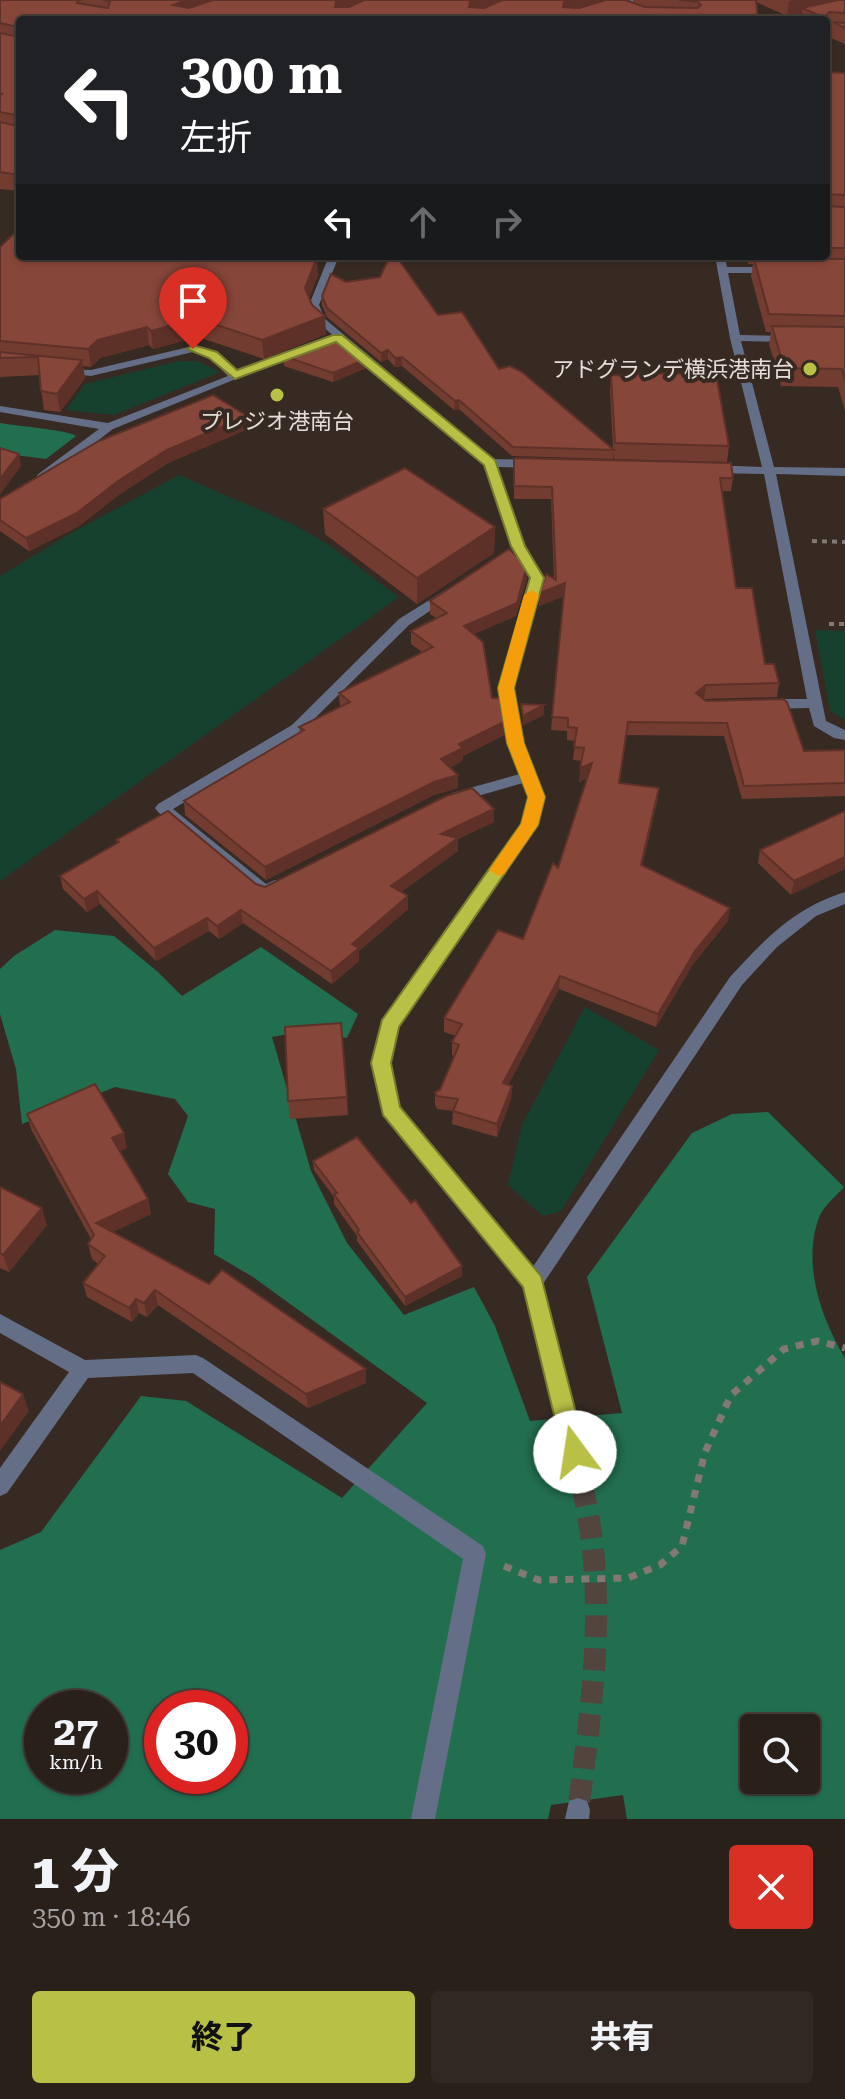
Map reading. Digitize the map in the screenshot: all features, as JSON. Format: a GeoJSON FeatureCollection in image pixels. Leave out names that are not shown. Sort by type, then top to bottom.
{"type":"FeatureCollection","features":[{"type":"Feature","properties":{"kind":"street"},"geometry":{"type":"LineString","coordinates":[[597,0],[634,13]]}},
{"type":"Feature","properties":{"kind":"street"},"geometry":{"type":"LineString","coordinates":[[581,16],[640,0]]}},
{"type":"Feature","properties":{"kind":"street"},"geometry":{"type":"LineString","coordinates":[[807,16],[845,8]]}},
{"type":"Feature","properties":{"kind":"street"},"geometry":{"type":"LineString","coordinates":[[332,260],[314,305],[330,340],[490,463],[552,465]]}},
{"type":"Feature","properties":{"kind":"street"},"geometry":{"type":"LineString","coordinates":[[784,271],[722,263],[735,338],[769,471],[819,723],[839,735],[845,735]]}},
{"type":"Feature","properties":{"kind":"street"},"geometry":{"type":"LineString","coordinates":[[735,338],[798,339]]}},
{"type":"Feature","properties":{"kind":"street"},"geometry":{"type":"LineString","coordinates":[[33,484],[109,427],[308,348]]}},
{"type":"Feature","properties":{"kind":"street"},"geometry":{"type":"LineString","coordinates":[[45,369],[91,373],[193,349],[213,355],[235,376]]}},
{"type":"Feature","properties":{"kind":"street"},"geometry":{"type":"LineString","coordinates":[[0,409],[109,427]]}},
{"type":"Feature","properties":{"kind":"street"},"geometry":{"type":"LineString","coordinates":[[490,463],[512,550],[537,578],[506,688],[515,743],[536,797],[529,825],[389,1025],[381,1063],[390,1110],[533,1283],[575,1452]]}},
{"type":"Feature","properties":{"kind":"street"},"geometry":{"type":"LineString","coordinates":[[692,469],[845,472]]}},
{"type":"Feature","properties":{"kind":"street"},"geometry":{"type":"LineString","coordinates":[[292,877],[265,891],[163,808],[297,728],[404,622],[455,588]]}},
{"type":"Feature","properties":{"kind":"street"},"geometry":{"type":"LineString","coordinates":[[752,705],[816,703]]}},
{"type":"Feature","properties":{"kind":"street"},"geometry":{"type":"LineString","coordinates":[[440,802],[528,777]]}},
{"type":"Feature","properties":{"kind":"street"},"geometry":{"type":"LineString","coordinates":[[533,1283],[736,981],[771,943],[810,912],[845,898]]}},
{"type":"Feature","properties":{"kind":"street"},"geometry":{"type":"LineString","coordinates":[[0,1323],[83,1369],[196,1364],[475,1554],[423,1819]]}},
{"type":"Feature","properties":{"kind":"street"},"geometry":{"type":"LineString","coordinates":[[0,1486],[83,1369]]}},
{"type":"Feature","properties":{"kind":"path"},"geometry":{"type":"LineString","coordinates":[[475,1554],[539,1580],[628,1578],[660,1565],[682,1546],[705,1452],[731,1395],[784,1349],[817,1341],[845,1348]]}},
{"type":"Feature","properties":{"kind":"green space"},"geometry":{"type":"Polygon","coordinates":[[[179,361],[197,361],[220,372],[114,415],[66,410],[85,384],[179,361]]]}},
{"type":"Feature","properties":{"kind":"green space"},"geometry":{"type":"Polygon","coordinates":[[[0,423],[76,436],[46,459],[0,453],[0,423]]]}},
{"type":"Feature","properties":{"kind":"green space"},"geometry":{"type":"Polygon","coordinates":[[[179,475],[294,525],[329,545],[399,597],[0,881],[0,576],[179,475]]]}},
{"type":"Feature","properties":{"kind":"green space"},"geometry":{"type":"Polygon","coordinates":[[[815,630],[845,631],[845,720],[830,711],[815,630]]]}},
{"type":"Feature","properties":{"kind":"green space"},"geometry":{"type":"Polygon","coordinates":[[[55,930],[114,936],[182,996],[261,947],[358,1014],[347,1038],[305,1031],[272,1037],[311,1171],[347,1243],[404,1315],[474,1287],[495,1326],[530,1421],[622,1413],[587,1277],[692,1133],[732,1114],[768,1112],[844,1187],[820,1215],[815,1233],[813,1270],[828,1325],[845,1358],[845,1819],[627,1819],[623,1795],[551,1805],[548,1819],[0,1819],[0,1550],[41,1532],[141,1396],[186,1401],[342,1498],[427,1403],[253,1277],[214,1254],[215,1209],[188,1202],[168,1174],[188,1116],[175,1099],[115,1087],[22,1124],[16,1069],[0,1014],[0,969],[14,956],[55,930]]]}},
{"type":"Feature","properties":{"kind":"green space"},"geometry":{"type":"Polygon","coordinates":[[[585,1007],[659,1050],[561,1211],[543,1216],[508,1185],[522,1125],[585,1007]]]}},
{"type":"Feature","properties":{"kind":"building"},"geometry":{"type":"Polygon","coordinates":[[[0,0],[80,0],[77,3],[108,8],[110,1],[103,0],[187,0],[173,5],[189,8],[213,0],[340,0],[335,7],[349,7],[364,0],[475,0],[470,2],[469,7],[484,8],[502,0],[571,0],[564,2],[563,7],[579,8],[606,0],[625,0],[645,7],[698,8],[701,5],[698,2],[679,0],[756,0],[758,16],[16,16],[16,27],[0,23],[0,0]]]}},
{"type":"Feature","properties":{"kind":"building"},"geometry":{"type":"Polygon","coordinates":[[[845,0],[845,13],[829,12],[826,16],[820,16],[802,8],[845,0]]]}},
{"type":"Feature","properties":{"kind":"building"},"geometry":{"type":"Polygon","coordinates":[[[0,33],[16,36],[16,115],[0,112],[0,33]]]}},
{"type":"Feature","properties":{"kind":"building"},"geometry":{"type":"Polygon","coordinates":[[[830,72],[845,73],[845,195],[830,194],[830,72]]]}},
{"type":"Feature","properties":{"kind":"building"},"geometry":{"type":"Polygon","coordinates":[[[0,122],[16,126],[16,174],[0,172],[0,122]]]}},
{"type":"Feature","properties":{"kind":"building"},"geometry":{"type":"Polygon","coordinates":[[[830,206],[845,207],[845,248],[830,248],[830,206]]]}},
{"type":"Feature","properties":{"kind":"building"},"geometry":{"type":"Polygon","coordinates":[[[16,232],[16,260],[316,260],[305,288],[312,305],[325,316],[262,340],[196,318],[151,331],[147,327],[98,340],[88,349],[0,341],[0,247],[16,232]]]}},
{"type":"Feature","properties":{"kind":"building"},"geometry":{"type":"Polygon","coordinates":[[[845,259],[845,316],[769,314],[754,260],[845,259]]]}},
{"type":"Feature","properties":{"kind":"building"},"geometry":{"type":"Polygon","coordinates":[[[388,260],[399,260],[438,315],[462,312],[499,369],[510,366],[522,372],[614,450],[513,447],[459,400],[455,401],[402,357],[395,358],[388,350],[381,353],[327,308],[322,296],[331,274],[346,282],[380,277],[388,260]]]}},
{"type":"Feature","properties":{"kind":"building"},"geometry":{"type":"Polygon","coordinates":[[[772,326],[845,327],[845,380],[842,369],[784,368],[772,326]]]}},
{"type":"Feature","properties":{"kind":"building"},"geometry":{"type":"Polygon","coordinates":[[[337,335],[366,359],[333,373],[283,356],[337,335]]]}},
{"type":"Feature","properties":{"kind":"building"},"geometry":{"type":"Polygon","coordinates":[[[0,352],[82,360],[57,394],[41,391],[38,357],[0,358],[0,352]]]}},
{"type":"Feature","properties":{"kind":"building"},"geometry":{"type":"Polygon","coordinates":[[[628,373],[710,374],[711,380],[717,380],[729,446],[615,443],[611,375],[628,376],[628,373]]]}},
{"type":"Feature","properties":{"kind":"building"},"geometry":{"type":"Polygon","coordinates":[[[213,395],[247,416],[167,450],[118,481],[77,513],[26,538],[0,520],[0,499],[99,441],[213,395]]]}},
{"type":"Feature","properties":{"kind":"building"},"geometry":{"type":"Polygon","coordinates":[[[0,448],[19,454],[0,479],[0,448]]]}},
{"type":"Feature","properties":{"kind":"building"},"geometry":{"type":"Polygon","coordinates":[[[514,458],[731,463],[733,478],[720,478],[736,588],[752,588],[765,664],[774,664],[779,683],[706,685],[696,693],[706,701],[783,699],[787,702],[804,751],[845,750],[845,783],[744,786],[727,723],[628,722],[619,783],[659,788],[641,865],[730,908],[695,951],[658,1014],[560,976],[503,1083],[512,1086],[497,1124],[453,1111],[458,1099],[437,1096],[435,1092],[440,1090],[459,1045],[452,1042],[462,1024],[444,1018],[498,930],[523,939],[553,863],[558,868],[592,763],[580,768],[584,748],[574,747],[577,728],[568,727],[568,718],[552,717],[565,583],[540,593],[546,574],[556,580],[552,487],[514,486],[514,458]]]}},
{"type":"Feature","properties":{"kind":"building"},"geometry":{"type":"Polygon","coordinates":[[[405,468],[495,527],[417,578],[323,509],[405,468]]]}},
{"type":"Feature","properties":{"kind":"building"},"geometry":{"type":"Polygon","coordinates":[[[509,549],[527,565],[517,603],[464,626],[483,642],[492,698],[500,698],[504,722],[459,744],[463,748],[441,759],[458,775],[434,782],[265,867],[184,801],[304,730],[299,727],[350,702],[339,693],[433,647],[411,631],[447,613],[430,601],[509,549]]]}},
{"type":"Feature","properties":{"kind":"building"},"geometry":{"type":"Polygon","coordinates":[[[521,704],[544,705],[523,716],[521,704]]]}},
{"type":"Feature","properties":{"kind":"building"},"geometry":{"type":"Polygon","coordinates":[[[472,788],[494,809],[441,834],[458,838],[391,886],[408,896],[352,944],[359,948],[331,971],[241,910],[217,926],[207,918],[154,948],[97,891],[84,899],[60,876],[168,811],[256,884],[265,887],[446,796],[472,788]]]}},
{"type":"Feature","properties":{"kind":"building"},"geometry":{"type":"Polygon","coordinates":[[[845,811],[845,857],[794,881],[760,850],[845,811]]]}},
{"type":"Feature","properties":{"kind":"building"},"geometry":{"type":"Polygon","coordinates":[[[341,1023],[347,1097],[288,1101],[285,1027],[341,1023]]]}},
{"type":"Feature","properties":{"kind":"building"},"geometry":{"type":"Polygon","coordinates":[[[95,1084],[124,1133],[112,1138],[148,1199],[96,1223],[209,1284],[222,1270],[366,1369],[306,1394],[155,1290],[144,1303],[136,1299],[129,1308],[83,1283],[105,1256],[88,1244],[94,1235],[27,1114],[95,1084]]]}},
{"type":"Feature","properties":{"kind":"building"},"geometry":{"type":"Polygon","coordinates":[[[357,1137],[411,1203],[415,1200],[462,1266],[405,1297],[357,1232],[359,1230],[334,1194],[337,1193],[313,1161],[357,1137]]]}},
{"type":"Feature","properties":{"kind":"building"},"geometry":{"type":"Polygon","coordinates":[[[0,1187],[42,1208],[3,1255],[0,1253],[0,1187]]]}},
{"type":"Feature","properties":{"kind":"building"},"geometry":{"type":"Polygon","coordinates":[[[0,1382],[23,1394],[0,1426],[0,1382]]]}},
{"type":"Feature","properties":{"kind":"tunnel"},"geometry":{"type":"LineString","coordinates":[[575,1452],[591,1533],[596,1591],[593,1685],[578,1810]]}},
{"type":"Feature","properties":{"kind":"slow traffic"},"geometry":{"type":"LineString","coordinates":[[498,870],[529,825],[536,797],[515,743],[506,688],[532,595]]}},
{"type":"Feature","properties":{"kind":"place","name":"アドグランデ横浜港南台"},"geometry":{"type":"Point","coordinates":[810,369]}},
{"type":"Feature","properties":{"kind":"place","name":"プレジオ港南台"},"geometry":{"type":"Point","coordinates":[277,395]}},
{"type":"Feature","properties":{"kind":"route"},"geometry":{"type":"LineString","coordinates":[[193,349],[213,355],[235,376],[337,337],[490,463],[518,546],[537,578],[506,688],[515,743],[536,797],[529,825],[389,1025],[381,1063],[390,1110],[533,1283],[575,1452]]}}]}
